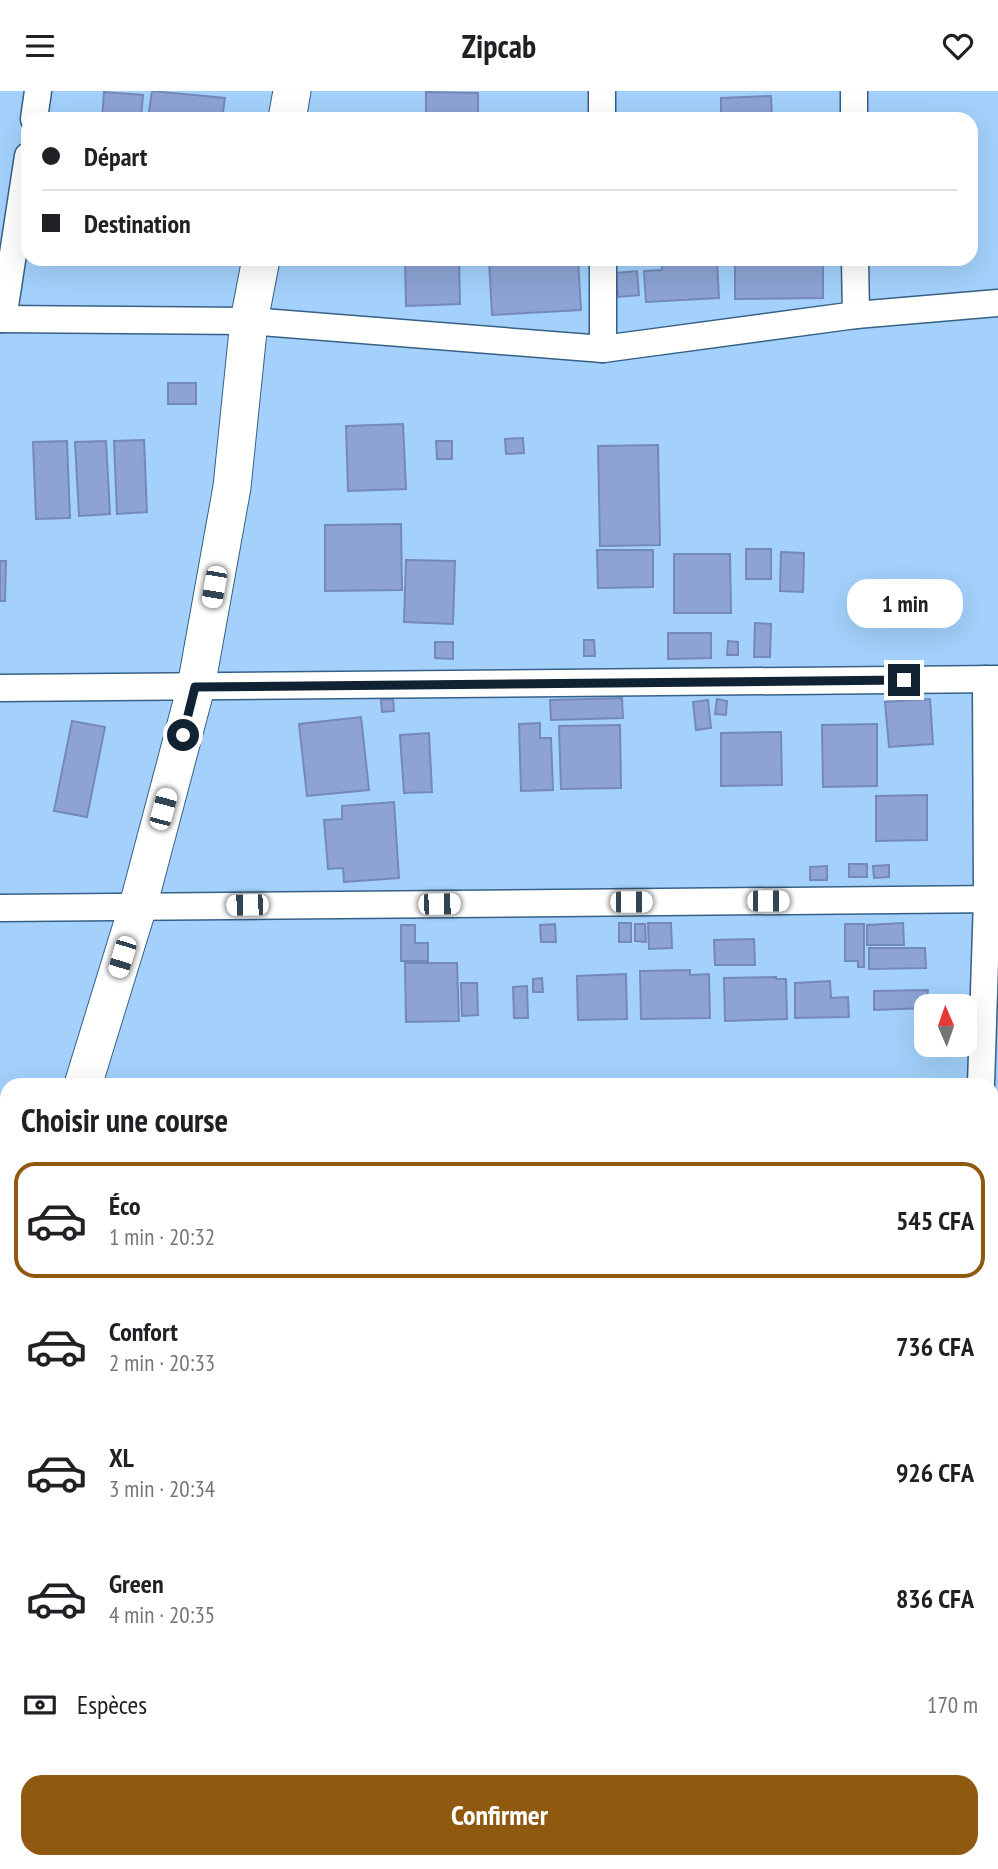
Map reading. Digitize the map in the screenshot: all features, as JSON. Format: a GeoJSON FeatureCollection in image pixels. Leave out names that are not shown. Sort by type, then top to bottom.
{"type":"FeatureCollection","features":[{"type":"Feature","properties":{"kind":"street"},"geometry":{"type":"LineString","coordinates":[[35,112],[38,91]]}},
{"type":"Feature","properties":{"kind":"street"},"geometry":{"type":"LineString","coordinates":[[288,112],[292,91]]}},
{"type":"Feature","properties":{"kind":"street"},"geometry":{"type":"LineString","coordinates":[[602,91],[602,112]]}},
{"type":"Feature","properties":{"kind":"street"},"geometry":{"type":"LineString","coordinates":[[854,91],[854,112]]}},
{"type":"Feature","properties":{"kind":"street"},"geometry":{"type":"LineString","coordinates":[[21,198],[1,319],[249,321],[603,349],[856,315],[998,303]]}},
{"type":"Feature","properties":{"kind":"street"},"geometry":{"type":"LineString","coordinates":[[85,1078],[138,906],[195,687],[232,487],[249,321],[260,266]]}},
{"type":"Feature","properties":{"kind":"street"},"geometry":{"type":"LineString","coordinates":[[603,266],[603,349]]}},
{"type":"Feature","properties":{"kind":"street"},"geometry":{"type":"LineString","coordinates":[[855,266],[856,315]]}},
{"type":"Feature","properties":{"kind":"street"},"geometry":{"type":"LineString","coordinates":[[0,688],[992,679],[993,899],[981,1078]]}},
{"type":"Feature","properties":{"kind":"street"},"geometry":{"type":"LineString","coordinates":[[0,908],[993,899]]}},
{"type":"Feature","properties":{"kind":"building"},"geometry":{"type":"Polygon","coordinates":[[[152,91],[225,98],[223,112],[149,112],[152,91]]]}},
{"type":"Feature","properties":{"kind":"building"},"geometry":{"type":"Polygon","coordinates":[[[104,92],[143,95],[142,112],[103,112],[104,92]]]}},
{"type":"Feature","properties":{"kind":"building"},"geometry":{"type":"Polygon","coordinates":[[[426,92],[478,93],[478,112],[426,112],[426,92]]]}},
{"type":"Feature","properties":{"kind":"building"},"geometry":{"type":"Polygon","coordinates":[[[771,96],[772,112],[721,112],[721,98],[771,96]]]}},
{"type":"Feature","properties":{"kind":"building"},"geometry":{"type":"Polygon","coordinates":[[[405,266],[459,266],[460,304],[406,306],[405,266]]]}},
{"type":"Feature","properties":{"kind":"building"},"geometry":{"type":"Polygon","coordinates":[[[489,266],[578,266],[581,310],[492,315],[489,266]]]}},
{"type":"Feature","properties":{"kind":"building"},"geometry":{"type":"Polygon","coordinates":[[[662,266],[717,266],[719,298],[646,302],[644,271],[662,270],[662,266]]]}},
{"type":"Feature","properties":{"kind":"building"},"geometry":{"type":"Polygon","coordinates":[[[735,266],[823,266],[823,298],[735,299],[735,266]]]}},
{"type":"Feature","properties":{"kind":"building"},"geometry":{"type":"Polygon","coordinates":[[[637,271],[639,295],[618,297],[616,273],[637,271]]]}},
{"type":"Feature","properties":{"kind":"building"},"geometry":{"type":"Polygon","coordinates":[[[168,383],[196,383],[196,404],[168,404],[168,383]]]}},
{"type":"Feature","properties":{"kind":"building"},"geometry":{"type":"Polygon","coordinates":[[[403,424],[406,489],[348,491],[346,426],[403,424]]]}},
{"type":"Feature","properties":{"kind":"building"},"geometry":{"type":"Polygon","coordinates":[[[523,438],[524,453],[506,454],[505,439],[523,438]]]}},
{"type":"Feature","properties":{"kind":"building"},"geometry":{"type":"Polygon","coordinates":[[[144,440],[147,512],[117,514],[114,441],[144,440]]]}},
{"type":"Feature","properties":{"kind":"building"},"geometry":{"type":"Polygon","coordinates":[[[67,441],[70,518],[36,519],[33,442],[67,441]]]}},
{"type":"Feature","properties":{"kind":"building"},"geometry":{"type":"Polygon","coordinates":[[[106,441],[110,514],[79,516],[75,442],[106,441]]]}},
{"type":"Feature","properties":{"kind":"building"},"geometry":{"type":"Polygon","coordinates":[[[436,441],[452,441],[452,459],[437,459],[436,441]]]}},
{"type":"Feature","properties":{"kind":"building"},"geometry":{"type":"Polygon","coordinates":[[[658,445],[660,545],[600,546],[598,446],[658,445]]]}},
{"type":"Feature","properties":{"kind":"building"},"geometry":{"type":"Polygon","coordinates":[[[401,524],[402,590],[325,591],[325,525],[401,524]]]}},
{"type":"Feature","properties":{"kind":"building"},"geometry":{"type":"Polygon","coordinates":[[[746,549],[771,549],[771,579],[746,579],[746,549]]]}},
{"type":"Feature","properties":{"kind":"building"},"geometry":{"type":"Polygon","coordinates":[[[597,550],[653,550],[653,587],[598,588],[597,550]]]}},
{"type":"Feature","properties":{"kind":"building"},"geometry":{"type":"Polygon","coordinates":[[[781,552],[804,553],[803,592],[780,591],[781,552]]]}},
{"type":"Feature","properties":{"kind":"building"},"geometry":{"type":"Polygon","coordinates":[[[674,554],[730,554],[731,613],[674,613],[674,554]]]}},
{"type":"Feature","properties":{"kind":"building"},"geometry":{"type":"Polygon","coordinates":[[[406,560],[455,561],[453,624],[404,622],[406,560]]]}},
{"type":"Feature","properties":{"kind":"building"},"geometry":{"type":"Polygon","coordinates":[[[0,561],[6,561],[5,601],[0,601],[0,561]]]}},
{"type":"Feature","properties":{"kind":"building"},"geometry":{"type":"Polygon","coordinates":[[[755,623],[771,624],[770,657],[754,657],[755,623]]]}},
{"type":"Feature","properties":{"kind":"building"},"geometry":{"type":"Polygon","coordinates":[[[668,633],[711,633],[711,658],[668,659],[668,633]]]}},
{"type":"Feature","properties":{"kind":"building"},"geometry":{"type":"Polygon","coordinates":[[[584,640],[594,640],[595,656],[584,656],[584,640]]]}},
{"type":"Feature","properties":{"kind":"building"},"geometry":{"type":"Polygon","coordinates":[[[728,641],[738,642],[738,655],[727,655],[728,641]]]}},
{"type":"Feature","properties":{"kind":"building"},"geometry":{"type":"Polygon","coordinates":[[[435,642],[453,642],[453,659],[435,658],[435,642]]]}},
{"type":"Feature","properties":{"kind":"building"},"geometry":{"type":"Polygon","coordinates":[[[622,698],[623,718],[551,720],[550,700],[622,698]]]}},
{"type":"Feature","properties":{"kind":"building"},"geometry":{"type":"Polygon","coordinates":[[[393,699],[394,711],[382,712],[381,700],[393,699]]]}},
{"type":"Feature","properties":{"kind":"building"},"geometry":{"type":"Polygon","coordinates":[[[717,699],[727,701],[726,715],[715,714],[717,699]]]}},
{"type":"Feature","properties":{"kind":"building"},"geometry":{"type":"Polygon","coordinates":[[[930,699],[933,744],[889,747],[885,702],[930,699]]]}},
{"type":"Feature","properties":{"kind":"building"},"geometry":{"type":"Polygon","coordinates":[[[708,700],[711,728],[696,730],[693,702],[708,700]]]}},
{"type":"Feature","properties":{"kind":"building"},"geometry":{"type":"Polygon","coordinates":[[[361,717],[369,790],[307,796],[299,724],[361,717]]]}},
{"type":"Feature","properties":{"kind":"building"},"geometry":{"type":"Polygon","coordinates":[[[72,721],[105,727],[87,817],[54,811],[72,721]]]}},
{"type":"Feature","properties":{"kind":"building"},"geometry":{"type":"Polygon","coordinates":[[[540,723],[540,738],[551,738],[553,790],[521,791],[519,724],[540,723]]]}},
{"type":"Feature","properties":{"kind":"building"},"geometry":{"type":"Polygon","coordinates":[[[877,724],[877,786],[823,787],[822,725],[877,724]]]}},
{"type":"Feature","properties":{"kind":"building"},"geometry":{"type":"Polygon","coordinates":[[[620,725],[621,788],[561,789],[559,726],[620,725]]]}},
{"type":"Feature","properties":{"kind":"building"},"geometry":{"type":"Polygon","coordinates":[[[781,732],[782,785],[721,786],[721,733],[781,732]]]}},
{"type":"Feature","properties":{"kind":"building"},"geometry":{"type":"Polygon","coordinates":[[[429,733],[432,792],[404,793],[400,735],[429,733]]]}},
{"type":"Feature","properties":{"kind":"building"},"geometry":{"type":"Polygon","coordinates":[[[927,795],[927,840],[876,841],[876,796],[927,795]]]}},
{"type":"Feature","properties":{"kind":"building"},"geometry":{"type":"Polygon","coordinates":[[[394,802],[399,878],[344,882],[343,868],[328,869],[324,820],[342,819],[342,806],[394,802]]]}},
{"type":"Feature","properties":{"kind":"building"},"geometry":{"type":"Polygon","coordinates":[[[849,864],[867,864],[867,877],[849,877],[849,864]]]}},
{"type":"Feature","properties":{"kind":"building"},"geometry":{"type":"Polygon","coordinates":[[[889,865],[889,877],[874,878],[873,866],[889,865]]]}},
{"type":"Feature","properties":{"kind":"building"},"geometry":{"type":"Polygon","coordinates":[[[827,866],[827,880],[810,880],[810,867],[827,866]]]}},
{"type":"Feature","properties":{"kind":"building"},"geometry":{"type":"Polygon","coordinates":[[[619,923],[631,923],[631,942],[619,942],[619,923]]]}},
{"type":"Feature","properties":{"kind":"building"},"geometry":{"type":"Polygon","coordinates":[[[648,923],[671,923],[672,948],[649,949],[648,923]]]}},
{"type":"Feature","properties":{"kind":"building"},"geometry":{"type":"Polygon","coordinates":[[[903,923],[904,945],[867,945],[867,925],[903,923]]]}},
{"type":"Feature","properties":{"kind":"building"},"geometry":{"type":"Polygon","coordinates":[[[555,924],[556,942],[541,942],[540,925],[555,924]]]}},
{"type":"Feature","properties":{"kind":"building"},"geometry":{"type":"Polygon","coordinates":[[[635,924],[645,924],[646,942],[635,941],[635,924]]]}},
{"type":"Feature","properties":{"kind":"building"},"geometry":{"type":"Polygon","coordinates":[[[845,924],[864,924],[864,967],[858,967],[858,961],[845,961],[845,924]]]}},
{"type":"Feature","properties":{"kind":"building"},"geometry":{"type":"Polygon","coordinates":[[[401,925],[415,925],[415,943],[428,943],[428,961],[401,961],[401,925]]]}},
{"type":"Feature","properties":{"kind":"building"},"geometry":{"type":"Polygon","coordinates":[[[754,939],[755,965],[715,965],[714,940],[754,939]]]}},
{"type":"Feature","properties":{"kind":"building"},"geometry":{"type":"Polygon","coordinates":[[[869,948],[925,948],[926,968],[869,969],[869,948]]]}},
{"type":"Feature","properties":{"kind":"building"},"geometry":{"type":"Polygon","coordinates":[[[405,963],[457,963],[459,1021],[406,1022],[405,963]]]}},
{"type":"Feature","properties":{"kind":"building"},"geometry":{"type":"Polygon","coordinates":[[[690,970],[690,975],[709,974],[710,1018],[641,1019],[640,971],[690,970]]]}},
{"type":"Feature","properties":{"kind":"building"},"geometry":{"type":"Polygon","coordinates":[[[626,974],[627,1019],[578,1020],[577,976],[626,974]]]}},
{"type":"Feature","properties":{"kind":"building"},"geometry":{"type":"Polygon","coordinates":[[[542,978],[543,992],[533,992],[533,979],[542,978]]]}},
{"type":"Feature","properties":{"kind":"building"},"geometry":{"type":"Polygon","coordinates":[[[724,978],[786,979],[787,1019],[725,1021],[724,978]]]}},
{"type":"Feature","properties":{"kind":"building"},"geometry":{"type":"Polygon","coordinates":[[[830,981],[831,998],[848,997],[849,1017],[795,1018],[795,983],[830,981]]]}},
{"type":"Feature","properties":{"kind":"building"},"geometry":{"type":"Polygon","coordinates":[[[461,983],[477,983],[478,1015],[462,1016],[461,983]]]}},
{"type":"Feature","properties":{"kind":"building"},"geometry":{"type":"Polygon","coordinates":[[[527,986],[528,1018],[514,1018],[513,987],[527,986]]]}},
{"type":"Feature","properties":{"kind":"building"},"geometry":{"type":"Polygon","coordinates":[[[928,990],[928,994],[914,994],[914,1008],[874,1010],[874,991],[928,990]]]}},
{"type":"Feature","properties":{"kind":"route"},"geometry":{"type":"LineString","coordinates":[[183,735],[195,687],[904,680]]}}]}
